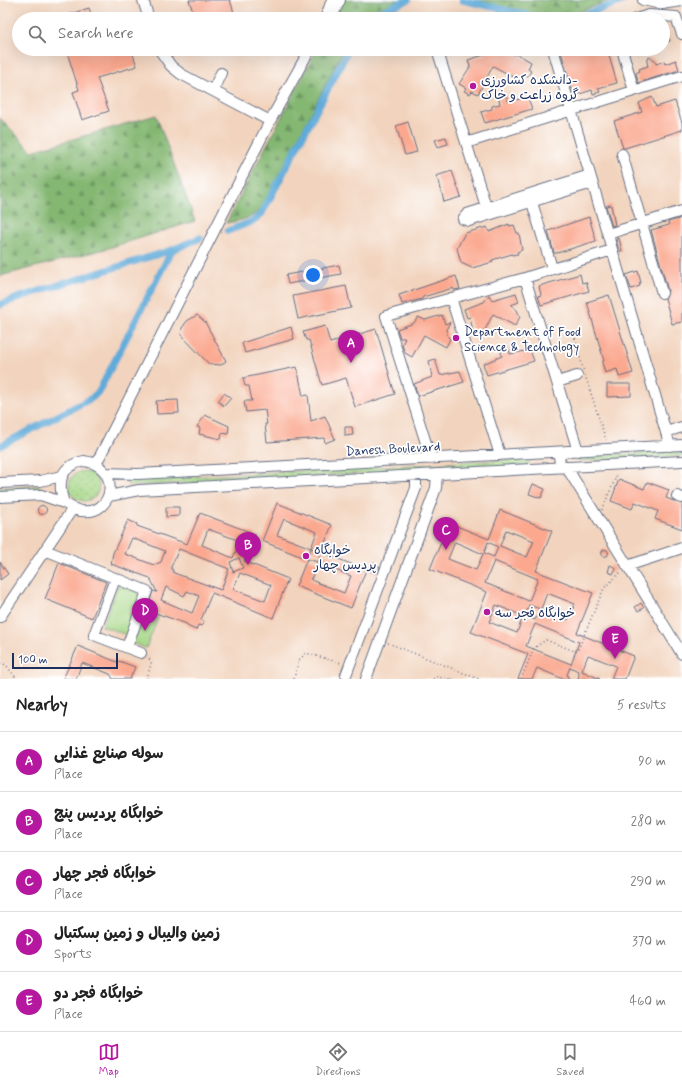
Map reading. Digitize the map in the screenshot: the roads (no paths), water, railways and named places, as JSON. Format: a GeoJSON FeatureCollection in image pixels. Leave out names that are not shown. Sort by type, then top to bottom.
{"type":"FeatureCollection","features":[{"type":"Feature","properties":{"kind":"street"},"geometry":{"type":"LineString","coordinates":[[143,0],[147,12]]}},
{"type":"Feature","properties":{"kind":"street"},"geometry":{"type":"LineString","coordinates":[[328,12],[332,0]]}},
{"type":"Feature","properties":{"kind":"street"},"geometry":{"type":"LineString","coordinates":[[334,12],[340,0]]}},
{"type":"Feature","properties":{"kind":"street"},"geometry":{"type":"LineString","coordinates":[[643,0],[661,4],[682,1]]}},
{"type":"Feature","properties":{"kind":"street"},"geometry":{"type":"LineString","coordinates":[[670,17],[676,17],[682,34]]}},
{"type":"Feature","properties":{"kind":"street"},"geometry":{"type":"LineString","coordinates":[[164,56],[171,66],[181,74],[270,121]]}},
{"type":"Feature","properties":{"kind":"street"},"geometry":{"type":"LineString","coordinates":[[96,464],[270,121],[307,56]]}},
{"type":"Feature","properties":{"kind":"street"},"geometry":{"type":"LineString","coordinates":[[439,56],[488,211],[592,179]]}},
{"type":"Feature","properties":{"kind":"street"},"geometry":{"type":"LineString","coordinates":[[555,56],[670,446]]}},
{"type":"Feature","properties":{"kind":"street"},"geometry":{"type":"LineString","coordinates":[[624,56],[634,91]]}},
{"type":"Feature","properties":{"kind":"street"},"geometry":{"type":"LineString","coordinates":[[213,90],[221,73]]}},
{"type":"Feature","properties":{"kind":"street"},"geometry":{"type":"LineString","coordinates":[[466,142],[682,76]]}},
{"type":"Feature","properties":{"kind":"street"},"geometry":{"type":"LineString","coordinates":[[622,154],[662,293]]}},
{"type":"Feature","properties":{"kind":"street"},"geometry":{"type":"LineString","coordinates":[[530,198],[552,268]]}},
{"type":"Feature","properties":{"kind":"street"},"geometry":{"type":"LineString","coordinates":[[608,234],[682,211]]}},
{"type":"Feature","properties":{"kind":"street"},"geometry":{"type":"LineString","coordinates":[[537,273],[546,247]]}},
{"type":"Feature","properties":{"kind":"street"},"geometry":{"type":"LineString","coordinates":[[431,459],[415,423],[386,316],[525,278],[552,268],[612,250]]}},
{"type":"Feature","properties":{"kind":"street"},"geometry":{"type":"LineString","coordinates":[[525,278],[578,451]]}},
{"type":"Feature","properties":{"kind":"street"},"geometry":{"type":"LineString","coordinates":[[451,298],[500,455]]}},
{"type":"Feature","properties":{"kind":"street"},"geometry":{"type":"LineString","coordinates":[[557,382],[576,376]]}},
{"type":"Feature","properties":{"kind":"street"},"geometry":{"type":"LineString","coordinates":[[666,432],[682,427]]}},
{"type":"Feature","properties":{"kind":"street","name":"Danesh Boulevard"},"geometry":{"type":"LineString","coordinates":[[106,473],[138,474],[682,445]]}},
{"type":"Feature","properties":{"kind":"street"},"geometry":{"type":"LineString","coordinates":[[567,451],[561,454],[558,458],[560,464],[567,468],[682,654]]}},
{"type":"Feature","properties":{"kind":"street"},"geometry":{"type":"LineString","coordinates":[[533,453],[538,455],[541,459],[539,467],[534,469]]}},
{"type":"Feature","properties":{"kind":"street"},"geometry":{"type":"LineString","coordinates":[[0,497],[42,495],[64,503],[79,511],[92,510],[105,503],[109,496],[110,485],[106,473],[96,464],[84,461],[77,462],[66,469],[62,476],[60,487],[64,503]]}},
{"type":"Feature","properties":{"kind":"street"},"geometry":{"type":"LineString","coordinates":[[109,496],[139,490],[682,461]]}},
{"type":"Feature","properties":{"kind":"street"},"geometry":{"type":"LineString","coordinates":[[366,679],[436,488],[436,474]]}},
{"type":"Feature","properties":{"kind":"street"},"geometry":{"type":"LineString","coordinates":[[0,483],[40,481],[62,476]]}},
{"type":"Feature","properties":{"kind":"street"},"geometry":{"type":"LineString","coordinates":[[347,671],[416,488],[416,476]]}},
{"type":"Feature","properties":{"kind":"street"},"geometry":{"type":"LineString","coordinates":[[0,617],[73,508]]}},
{"type":"Feature","properties":{"kind":"street"},"geometry":{"type":"LineString","coordinates":[[627,566],[682,548]]}},
{"type":"Feature","properties":{"kind":"street"},"geometry":{"type":"LineString","coordinates":[[45,550],[148,591],[127,647]]}},
{"type":"Feature","properties":{"kind":"street"},"geometry":{"type":"LineString","coordinates":[[115,579],[94,635],[144,654]]}},
{"type":"Feature","properties":{"kind":"waterway"},"geometry":{"type":"LineString","coordinates":[[379,12],[408,0]]}},
{"type":"Feature","properties":{"kind":"waterway"},"geometry":{"type":"LineString","coordinates":[[462,0],[514,12]]}},
{"type":"Feature","properties":{"kind":"waterway"},"geometry":{"type":"LineString","coordinates":[[592,12],[625,0]]}},
{"type":"Feature","properties":{"kind":"waterway"},"geometry":{"type":"LineString","coordinates":[[228,231],[251,222],[261,215],[345,56]]}},
{"type":"Feature","properties":{"kind":"waterway"},"geometry":{"type":"LineString","coordinates":[[0,305],[20,297],[172,250],[200,238]]}},
{"type":"Feature","properties":{"kind":"waterway"},"geometry":{"type":"LineString","coordinates":[[0,446],[92,398],[99,391],[172,250]]}},
{"type":"Feature","properties":{"kind":"place","name":"دانشکده کشاورزی- گروه زراعت و خاک"},"geometry":{"type":"Point","coordinates":[473,86]}},
{"type":"Feature","properties":{"kind":"place","name":"Department of Food Science & Technology"},"geometry":{"type":"Point","coordinates":[456,338]}},
{"type":"Feature","properties":{"kind":"place","name":"سوله صنایع غذایی"},"geometry":{"type":"Point","coordinates":[351,363]}},
{"type":"Feature","properties":{"kind":"place","name":"خوابگاه فجر چهار"},"geometry":{"type":"Point","coordinates":[446,550]}},
{"type":"Feature","properties":{"kind":"place","name":"خوابگاه پردیس چهار"},"geometry":{"type":"Point","coordinates":[306,556]}},
{"type":"Feature","properties":{"kind":"place","name":"خوابگاه پردیس پنج"},"geometry":{"type":"Point","coordinates":[248,565]}},
{"type":"Feature","properties":{"kind":"place","name":"خوابگاه فجر سه"},"geometry":{"type":"Point","coordinates":[487,612]}},
{"type":"Feature","properties":{"kind":"place","name":"زمین والیبال و زمین بسکتبال"},"geometry":{"type":"Point","coordinates":[145,631]}},
{"type":"Feature","properties":{"kind":"place","name":"خوابگاه فجر دو"},"geometry":{"type":"Point","coordinates":[615,659]}}]}
